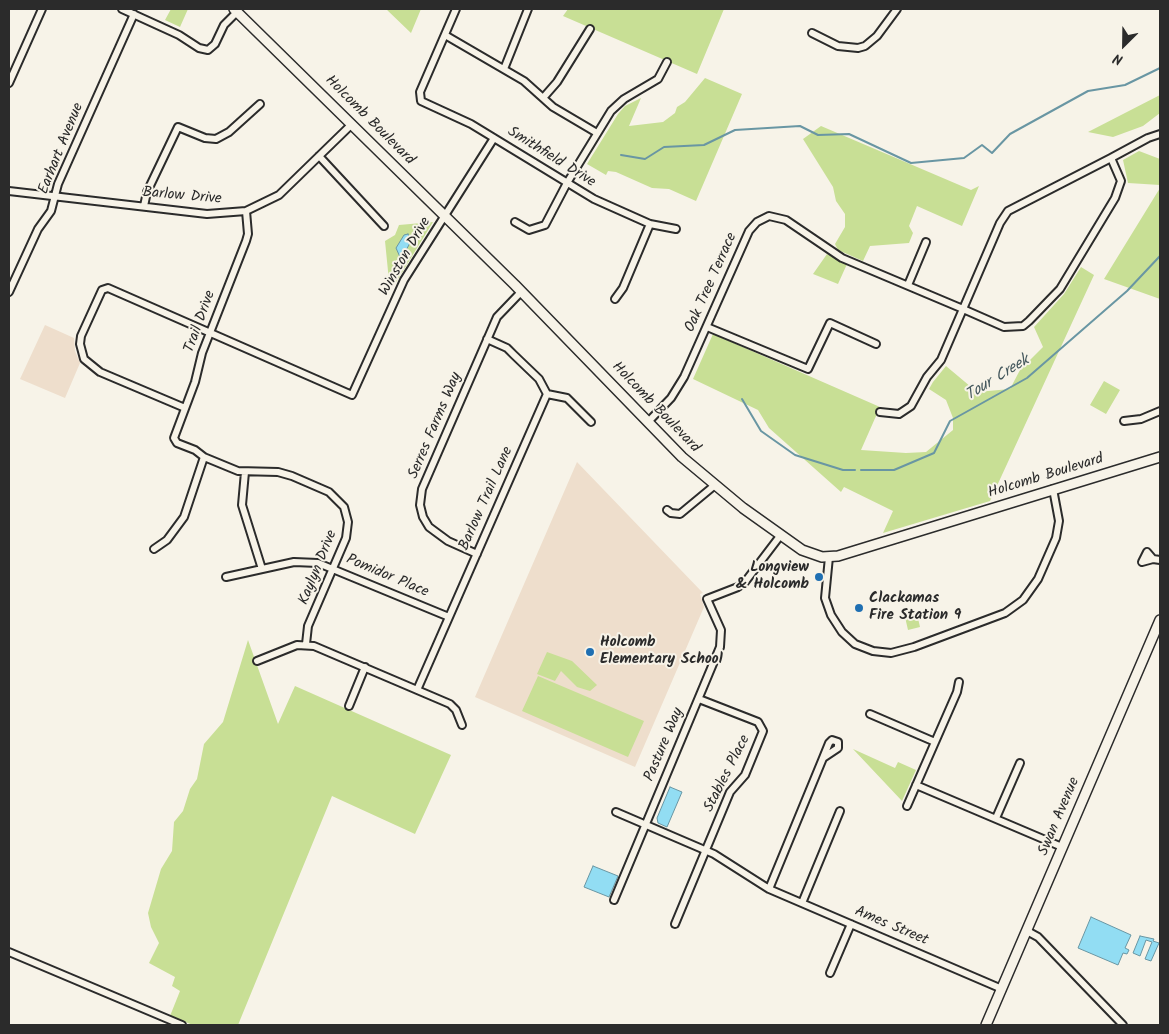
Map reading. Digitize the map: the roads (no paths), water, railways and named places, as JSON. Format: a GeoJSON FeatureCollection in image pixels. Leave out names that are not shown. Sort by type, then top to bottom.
{"type":"FeatureCollection","features":[{"type":"Feature","properties":{"kind":"street"},"geometry":{"type":"LineString","coordinates":[[9,83],[42,9]]}},
{"type":"Feature","properties":{"kind":"street"},"geometry":{"type":"LineString","coordinates":[[122,9],[179,34],[199,48],[208,50],[215,44],[224,25],[235,10]]}},
{"type":"Feature","properties":{"kind":"street"},"geometry":{"type":"LineString","coordinates":[[456,9],[445,35],[530,85],[553,107],[597,133]]}},
{"type":"Feature","properties":{"kind":"street"},"geometry":{"type":"LineString","coordinates":[[504,69],[528,9]]}},
{"type":"Feature","properties":{"kind":"street"},"geometry":{"type":"LineString","coordinates":[[812,33],[838,46],[858,48],[865,46],[876,36],[897,9]]}},
{"type":"Feature","properties":{"kind":"street","name":"Holcomb Boulevard"},"geometry":{"type":"LineString","coordinates":[[235,10],[444,215],[682,457],[715,486],[780,536],[802,550],[829,557],[1160,457]]}},
{"type":"Feature","properties":{"kind":"street","name":"Earhart Avenue"},"geometry":{"type":"LineString","coordinates":[[9,292],[38,229],[51,211],[55,196],[134,14]]}},
{"type":"Feature","properties":{"kind":"street"},"geometry":{"type":"LineString","coordinates":[[543,98],[557,82],[590,29]]}},
{"type":"Feature","properties":{"kind":"street","name":"Smithfield Drive"},"geometry":{"type":"LineString","coordinates":[[445,35],[419,98],[426,105],[471,124],[594,199],[650,224],[676,229]]}},
{"type":"Feature","properties":{"kind":"street"},"geometry":{"type":"LineString","coordinates":[[515,222],[529,230],[544,225],[567,183],[615,105],[658,79],[667,62]]}},
{"type":"Feature","properties":{"kind":"street"},"geometry":{"type":"LineString","coordinates":[[144,206],[147,192],[178,127],[205,138],[216,139],[229,132],[260,104]]}},
{"type":"Feature","properties":{"kind":"street","name":"Barlow Drive"},"geometry":{"type":"LineString","coordinates":[[9,191],[207,214],[246,211],[279,195],[352,124]]}},
{"type":"Feature","properties":{"kind":"street"},"geometry":{"type":"LineString","coordinates":[[880,412],[899,414],[911,406],[928,377],[941,360],[1000,223],[1008,211],[1148,138],[1160,134]]}},
{"type":"Feature","properties":{"kind":"street","name":"Winston Drive"},"geometry":{"type":"LineString","coordinates":[[209,334],[352,395],[398,293],[444,215],[494,138]]}},
{"type":"Feature","properties":{"kind":"street"},"geometry":{"type":"LineString","coordinates":[[319,156],[384,226]]}},
{"type":"Feature","properties":{"kind":"street","name":"Oak Tree Terrace"},"geometry":{"type":"LineString","coordinates":[[648,422],[677,389],[707,327],[749,231],[757,222],[769,216],[786,220],[833,253],[1004,327],[1023,326],[1060,289],[1115,198],[1121,181],[1111,158]]}},
{"type":"Feature","properties":{"kind":"street","name":"Trail Drive"},"geometry":{"type":"LineString","coordinates":[[175,441],[175,434],[209,334],[246,241],[248,234],[246,211]]}},
{"type":"Feature","properties":{"kind":"street"},"geometry":{"type":"LineString","coordinates":[[615,299],[623,288],[650,224]]}},
{"type":"Feature","properties":{"kind":"street"},"geometry":{"type":"LineString","coordinates":[[908,285],[926,242]]}},
{"type":"Feature","properties":{"kind":"street"},"geometry":{"type":"LineString","coordinates":[[185,408],[100,372],[84,359],[80,344],[81,336],[102,290],[108,288],[209,334]]}},
{"type":"Feature","properties":{"kind":"street","name":"Serres Farms Way"},"geometry":{"type":"LineString","coordinates":[[476,554],[438,535],[423,517],[420,505],[422,489],[497,317],[521,292]]}},
{"type":"Feature","properties":{"kind":"street"},"geometry":{"type":"LineString","coordinates":[[707,327],[808,369],[830,323],[876,344]]}},
{"type":"Feature","properties":{"kind":"street"},"geometry":{"type":"LineString","coordinates":[[487,338],[507,348],[539,379],[546,394],[566,398],[591,422]]}},
{"type":"Feature","properties":{"kind":"street","name":"Barlow Trail Lane"},"geometry":{"type":"LineString","coordinates":[[417,690],[546,394]]}},
{"type":"Feature","properties":{"kind":"street"},"geometry":{"type":"LineString","coordinates":[[1124,420],[1141,419],[1160,411]]}},
{"type":"Feature","properties":{"kind":"street","name":"Kaylyn Drive"},"geometry":{"type":"LineString","coordinates":[[175,441],[204,457],[245,472],[286,474],[336,498],[347,515],[348,530],[334,568],[308,626],[306,644]]}},
{"type":"Feature","properties":{"kind":"street"},"geometry":{"type":"LineString","coordinates":[[154,549],[167,540],[184,517],[204,457]]}},
{"type":"Feature","properties":{"kind":"street"},"geometry":{"type":"LineString","coordinates":[[245,472],[242,505],[262,569]]}},
{"type":"Feature","properties":{"kind":"street"},"geometry":{"type":"LineString","coordinates":[[667,510],[671,513],[680,514],[715,486]]}},
{"type":"Feature","properties":{"kind":"street"},"geometry":{"type":"LineString","coordinates":[[829,557],[825,598],[831,615],[842,632],[855,644],[872,651],[891,653],[914,647],[1005,613],[1023,600],[1038,579],[1056,538],[1059,521],[1053,489]]}},
{"type":"Feature","properties":{"kind":"street","name":"Pasture Way"},"geometry":{"type":"LineString","coordinates":[[614,900],[699,699],[722,638],[720,626],[707,599],[728,592],[744,582],[780,536]]}},
{"type":"Feature","properties":{"kind":"street","name":"Pomidor Place"},"geometry":{"type":"LineString","coordinates":[[226,577],[306,561],[334,568],[449,616]]}},
{"type":"Feature","properties":{"kind":"street","name":"Swan Avenue"},"geometry":{"type":"LineString","coordinates":[[986,1025],[1160,620]]}},
{"type":"Feature","properties":{"kind":"street"},"geometry":{"type":"LineString","coordinates":[[257,661],[296,645],[306,644],[322,649],[450,704],[456,710],[462,725]]}},
{"type":"Feature","properties":{"kind":"street"},"geometry":{"type":"LineString","coordinates":[[349,706],[365,667]]}},
{"type":"Feature","properties":{"kind":"street"},"geometry":{"type":"LineString","coordinates":[[907,806],[957,692],[959,682]]}},
{"type":"Feature","properties":{"kind":"street","name":"Stables Place"},"geometry":{"type":"LineString","coordinates":[[675,924],[730,792],[746,775],[763,730],[758,722],[699,699]]}},
{"type":"Feature","properties":{"kind":"street"},"geometry":{"type":"LineString","coordinates":[[870,714],[935,742]]}},
{"type":"Feature","properties":{"kind":"street"},"geometry":{"type":"LineString","coordinates":[[769,889],[823,758]]}},
{"type":"Feature","properties":{"kind":"street"},"geometry":{"type":"LineString","coordinates":[[996,818],[1020,763]]}},
{"type":"Feature","properties":{"kind":"street"},"geometry":{"type":"LineString","coordinates":[[916,785],[1062,847]]}},
{"type":"Feature","properties":{"kind":"street"},"geometry":{"type":"LineString","coordinates":[[802,903],[840,811]]}},
{"type":"Feature","properties":{"kind":"street","name":"Ames Street"},"geometry":{"type":"LineString","coordinates":[[616,812],[706,850],[769,889],[1002,989]]}},
{"type":"Feature","properties":{"kind":"street"},"geometry":{"type":"LineString","coordinates":[[830,973],[851,924]]}},
{"type":"Feature","properties":{"kind":"street"},"geometry":{"type":"LineString","coordinates":[[1027,931],[1038,937],[1123,1025]]}},
{"type":"Feature","properties":{"kind":"street"},"geometry":{"type":"LineString","coordinates":[[9,952],[182,1025]]}},
{"type":"Feature","properties":{"kind":"water"},"geometry":{"type":"Polygon","coordinates":[[[408,234],[411,241],[403,256],[400,257],[396,248],[404,235],[408,234]]]}},
{"type":"Feature","properties":{"kind":"water"},"geometry":{"type":"Polygon","coordinates":[[[670,787],[682,792],[667,827],[658,823],[657,818],[670,787]]]}},
{"type":"Feature","properties":{"kind":"water"},"geometry":{"type":"Polygon","coordinates":[[[593,866],[618,876],[609,897],[584,887],[593,866]]]}},
{"type":"Feature","properties":{"kind":"water"},"geometry":{"type":"Polygon","coordinates":[[[1091,917],[1131,935],[1125,948],[1129,950],[1127,954],[1123,953],[1118,965],[1078,948],[1091,917]]]}},
{"type":"Feature","properties":{"kind":"water"},"geometry":{"type":"Polygon","coordinates":[[[1140,936],[1154,939],[1153,941],[1159,943],[1151,961],[1145,959],[1152,942],[1146,940],[1140,956],[1133,953],[1140,936]]]}},
{"type":"Feature","properties":{"kind":"waterway"},"geometry":{"type":"LineString","coordinates":[[621,155],[645,159],[664,147],[704,145],[735,130],[800,126],[818,135],[849,134],[911,163],[964,158],[982,145],[992,153],[1010,134],[1088,91],[1125,85],[1160,68]]}},
{"type":"Feature","properties":{"kind":"waterway","name":"Tour Creek"},"geometry":{"type":"LineString","coordinates":[[861,470],[894,470],[934,453],[950,421],[1027,378],[1127,291],[1160,256]]}},
{"type":"Feature","properties":{"kind":"waterway","name":"Tour Creek"},"geometry":{"type":"LineString","coordinates":[[742,399],[761,431],[795,455],[843,470],[855,470]]}},
{"type":"Feature","properties":{"kind":"place","name":"Longview & Holcomb"},"geometry":{"type":"Point","coordinates":[819,577]}},
{"type":"Feature","properties":{"kind":"place","name":"Clackamas Fire Station 9"},"geometry":{"type":"Point","coordinates":[859,608]}},
{"type":"Feature","properties":{"kind":"place","name":"Holcomb Elementary School"},"geometry":{"type":"Point","coordinates":[590,652]}}]}
